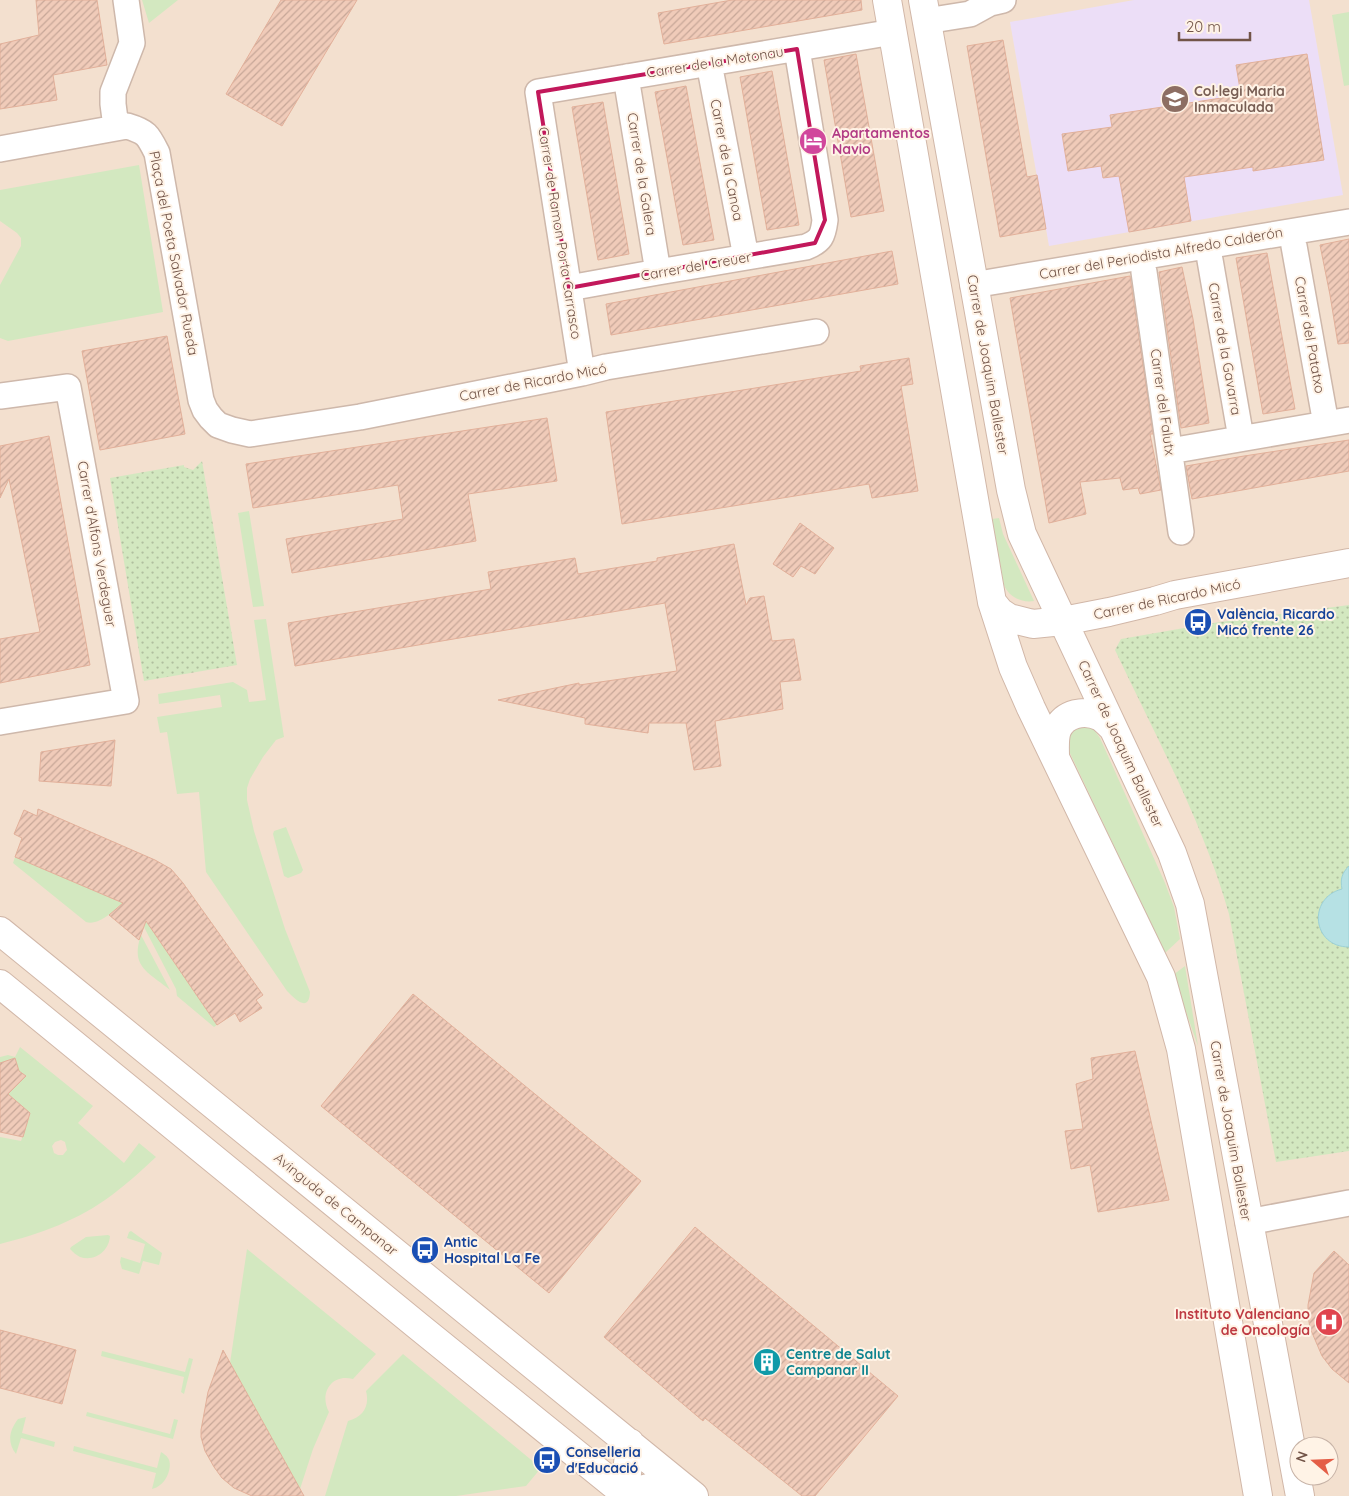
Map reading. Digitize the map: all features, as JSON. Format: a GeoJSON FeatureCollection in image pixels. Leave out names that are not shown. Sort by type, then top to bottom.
{"type":"FeatureCollection","features":[{"type":"Feature","properties":{"kind":"street"},"geometry":{"type":"LineString","coordinates":[[116,127],[113,92],[132,43],[126,0]]}},
{"type":"Feature","properties":{"kind":"street"},"geometry":{"type":"LineString","coordinates":[[887,0],[992,602],[1013,667],[1160,977],[1181,1049],[1258,1496]]}},
{"type":"Feature","properties":{"kind":"street"},"geometry":{"type":"LineString","coordinates":[[924,11],[970,14],[990,4],[1004,0]]}},
{"type":"Feature","properties":{"kind":"street","name":"Carrer de Joaquim Ballester"},"geometry":{"type":"LineString","coordinates":[[924,11],[1015,510],[1022,534],[1172,853],[1190,904],[1300,1496]]}},
{"type":"Feature","properties":{"kind":"street","name":"Carrer de la Motonau"},"geometry":{"type":"LineString","coordinates":[[538,92],[893,32]]}},
{"type":"Feature","properties":{"kind":"street","name":"Carrer del Creuer"},"geometry":{"type":"LineString","coordinates":[[569,288],[806,247],[816,243],[821,238],[825,220],[797,48]]}},
{"type":"Feature","properties":{"kind":"street","name":"Carrer de la Canoa"},"geometry":{"type":"LineString","coordinates":[[709,63],[746,257]]}},
{"type":"Feature","properties":{"kind":"street","name":"Carrer de la Galera"},"geometry":{"type":"LineString","coordinates":[[626,77],[658,272]]}},
{"type":"Feature","properties":{"kind":"street","name":"Carrer de Ramon Porta Carrasco"},"geometry":{"type":"LineString","coordinates":[[538,92],[582,374]]}},
{"type":"Feature","properties":{"kind":"street","name":"Plaça del Poeta Salvador Rueda"},"geometry":{"type":"LineString","coordinates":[[0,149],[127,126],[139,130],[149,137],[157,153],[201,400],[205,410],[218,425],[250,434]]}},
{"type":"Feature","properties":{"kind":"street","name":"Carrer del Periodista Alfredo Calderón"},"geometry":{"type":"LineString","coordinates":[[973,285],[1349,222]]}},
{"type":"Feature","properties":{"kind":"street","name":"Carrer del Patatxo"},"geometry":{"type":"LineString","coordinates":[[1294,246],[1337,422]]}},
{"type":"Feature","properties":{"kind":"street","name":"Carrer de la Gavarra"},"geometry":{"type":"LineString","coordinates":[[1210,260],[1241,438]]}},
{"type":"Feature","properties":{"kind":"street","name":"Carrer del Falutx"},"geometry":{"type":"LineString","coordinates":[[1144,272],[1181,532]]}},
{"type":"Feature","properties":{"kind":"street","name":"Carrer de Ricardo Micó"},"geometry":{"type":"LineString","coordinates":[[250,434],[360,417],[606,368],[816,332]]}},
{"type":"Feature","properties":{"kind":"street","name":"Carrer d'Alfons Verdeguer"},"geometry":{"type":"LineString","coordinates":[[0,396],[68,387],[126,701],[0,722]]}},
{"type":"Feature","properties":{"kind":"street"},"geometry":{"type":"LineString","coordinates":[[1170,451],[1337,422]]}},
{"type":"Feature","properties":{"kind":"street","name":"Carrer de Ricardo Micó"},"geometry":{"type":"LineString","coordinates":[[992,602],[1000,612],[1009,618],[1033,624],[1063,621],[1109,612],[1175,595],[1349,562]]}},
{"type":"Feature","properties":{"kind":"street"},"geometry":{"type":"LineString","coordinates":[[1055,757],[1055,742],[1058,729],[1067,718],[1077,713],[1088,713],[1101,718],[1113,728]]}},
{"type":"Feature","properties":{"kind":"street","name":"Avinguda de Campanar"},"geometry":{"type":"LineString","coordinates":[[0,931],[348,1216],[384,1243],[685,1488]]}},
{"type":"Feature","properties":{"kind":"street"},"geometry":{"type":"LineString","coordinates":[[0,984],[626,1495],[685,1488]]}},
{"type":"Feature","properties":{"kind":"street"},"geometry":{"type":"LineString","coordinates":[[251,1189],[247,1183],[245,1169],[252,1158],[258,1154],[265,1153],[278,1157]]}},
{"type":"Feature","properties":{"kind":"street"},"geometry":{"type":"LineString","coordinates":[[1211,1229],[1349,1204]]}},
{"type":"Feature","properties":{"kind":"street"},"geometry":{"type":"LineString","coordinates":[[337,1260],[337,1240],[348,1216]]}},
{"type":"Feature","properties":{"kind":"street"},"geometry":{"type":"LineString","coordinates":[[337,1260],[357,1261],[374,1252],[384,1243]]}},
{"type":"Feature","properties":{"kind":"street"},"geometry":{"type":"LineString","coordinates":[[626,1495],[630,1443]]}},
{"type":"Feature","properties":{"kind":"highlighted area"},"geometry":{"type":"Polygon","coordinates":[[[797,49],[825,220],[815,243],[569,288],[538,92],[797,49]]]}},
{"type":"Feature","properties":{"kind":"shaded area"},"geometry":{"type":"Polygon","coordinates":[[[0,0],[1349,0],[1349,1496],[0,1496],[0,0]]]}},
{"type":"Feature","properties":{"kind":"shaded area","name":"Col·legi Maria Inmaculada"},"geometry":{"type":"Polygon","coordinates":[[[1134,0],[1309,0],[1343,195],[1049,246],[1010,22],[1134,0]]]}},
{"type":"Feature","properties":{"kind":"green space"},"geometry":{"type":"Polygon","coordinates":[[[142,0],[178,0],[149,23],[142,0]]]}},
{"type":"Feature","properties":{"kind":"green space"},"geometry":{"type":"Polygon","coordinates":[[[1349,12],[1349,85],[1344,86],[1332,15],[1349,12]]]}},
{"type":"Feature","properties":{"kind":"green space"},"geometry":{"type":"Polygon","coordinates":[[[139,165],[163,312],[8,341],[0,338],[0,285],[21,246],[21,238],[0,221],[0,190],[139,165]]]}},
{"type":"Feature","properties":{"kind":"green space"},"geometry":{"type":"Polygon","coordinates":[[[202,461],[237,665],[144,681],[110,478],[184,465],[184,467],[193,470],[202,461]]]}},
{"type":"Feature","properties":{"kind":"green space"},"geometry":{"type":"Polygon","coordinates":[[[249,511],[264,606],[253,607],[238,513],[249,511]]]}},
{"type":"Feature","properties":{"kind":"green space"},"geometry":{"type":"Polygon","coordinates":[[[999,518],[1003,534],[1034,601],[1025,601],[1012,596],[1004,585],[992,519],[999,518]]]}},
{"type":"Feature","properties":{"kind":"green space"},"geometry":{"type":"Polygon","coordinates":[[[1349,605],[1349,1151],[1276,1162],[1229,914],[1206,846],[1178,780],[1115,650],[1121,639],[1213,623],[1349,605]]]}},
{"type":"Feature","properties":{"kind":"green space"},"geometry":{"type":"Polygon","coordinates":[[[266,619],[284,737],[276,740],[250,779],[247,788],[247,800],[254,831],[285,929],[310,992],[309,999],[304,1003],[297,1000],[287,991],[206,872],[199,792],[177,794],[167,732],[160,733],[157,717],[222,707],[220,695],[159,704],[158,694],[233,682],[247,690],[249,702],[266,700],[254,620],[266,619]]]}},
{"type":"Feature","properties":{"kind":"green space"},"geometry":{"type":"Polygon","coordinates":[[[1072,727],[1092,727],[1100,738],[1165,883],[1174,907],[1180,939],[1165,953],[1068,749],[1068,733],[1072,727]]]}},
{"type":"Feature","properties":{"kind":"green space"},"geometry":{"type":"Polygon","coordinates":[[[286,827],[303,870],[301,873],[288,878],[284,876],[273,834],[274,831],[286,827]]]}},
{"type":"Feature","properties":{"kind":"green space"},"geometry":{"type":"Polygon","coordinates":[[[15,857],[123,903],[101,920],[91,923],[86,922],[13,863],[15,857]]]}},
{"type":"Feature","properties":{"kind":"green space"},"geometry":{"type":"Polygon","coordinates":[[[146,921],[217,1025],[214,1027],[177,996],[176,989],[144,927],[146,921]]]}},
{"type":"Feature","properties":{"kind":"green space"},"geometry":{"type":"Polygon","coordinates":[[[141,935],[170,990],[143,968],[138,955],[141,935]]]}},
{"type":"Feature","properties":{"kind":"green space"},"geometry":{"type":"Polygon","coordinates":[[[1185,966],[1198,1046],[1173,975],[1185,966]]]}},
{"type":"Feature","properties":{"kind":"green space"},"geometry":{"type":"Polygon","coordinates":[[[20,1047],[93,1106],[78,1123],[124,1163],[139,1143],[156,1157],[118,1190],[86,1212],[44,1231],[0,1244],[0,1137],[21,1141],[30,1115],[17,1114],[22,1106],[8,1094],[25,1075],[19,1071],[15,1058],[0,1063],[0,1057],[8,1055],[15,1057],[20,1047]],[[61,1140],[55,1142],[52,1146],[54,1153],[63,1155],[67,1150],[65,1142],[61,1140]]]}},
{"type":"Feature","properties":{"kind":"green space"},"geometry":{"type":"Polygon","coordinates":[[[131,1231],[162,1253],[159,1265],[143,1261],[139,1274],[122,1269],[121,1257],[140,1263],[145,1244],[127,1238],[131,1231]]]}},
{"type":"Feature","properties":{"kind":"green space"},"geometry":{"type":"Polygon","coordinates":[[[110,1236],[107,1246],[96,1257],[80,1257],[70,1249],[86,1237],[110,1236]]]}},
{"type":"Feature","properties":{"kind":"green space"},"geometry":{"type":"Polygon","coordinates":[[[247,1249],[376,1354],[353,1379],[339,1379],[329,1386],[325,1398],[329,1412],[313,1449],[300,1489],[230,1363],[247,1249]]]}},
{"type":"Feature","properties":{"kind":"green space"},"geometry":{"type":"Polygon","coordinates":[[[102,1351],[185,1372],[189,1358],[193,1359],[184,1394],[181,1392],[184,1377],[101,1356],[102,1351]]]}},
{"type":"Feature","properties":{"kind":"green space"},"geometry":{"type":"Polygon","coordinates":[[[403,1354],[541,1468],[526,1486],[456,1496],[325,1496],[348,1421],[361,1414],[366,1406],[366,1391],[403,1354]]]}},
{"type":"Feature","properties":{"kind":"green space"},"geometry":{"type":"Polygon","coordinates":[[[87,1412],[170,1434],[174,1419],[178,1420],[173,1439],[86,1416],[87,1412]]]}},
{"type":"Feature","properties":{"kind":"green space"},"geometry":{"type":"Polygon","coordinates":[[[26,1417],[22,1433],[55,1442],[54,1447],[21,1438],[16,1454],[10,1441],[11,1432],[18,1419],[26,1417]]]}},
{"type":"Feature","properties":{"kind":"green space"},"geometry":{"type":"Polygon","coordinates":[[[74,1446],[157,1468],[161,1452],[166,1456],[170,1465],[163,1483],[152,1489],[156,1473],[73,1451],[74,1446]]]}},
{"type":"Feature","properties":{"kind":"water"},"geometry":{"type":"Polygon","coordinates":[[[1349,866],[1349,947],[1337,945],[1327,939],[1321,931],[1318,921],[1319,911],[1323,902],[1331,894],[1342,889],[1342,876],[1349,866]]]}},
{"type":"Feature","properties":{"kind":"building"},"geometry":{"type":"Polygon","coordinates":[[[36,0],[97,0],[107,65],[53,75],[57,100],[0,109],[0,44],[39,35],[36,0]]]}},
{"type":"Feature","properties":{"kind":"building"},"geometry":{"type":"Polygon","coordinates":[[[281,0],[357,0],[282,126],[226,94],[281,0]]]}},
{"type":"Feature","properties":{"kind":"building"},"geometry":{"type":"Polygon","coordinates":[[[732,0],[861,0],[862,10],[664,44],[658,13],[732,0]]]}},
{"type":"Feature","properties":{"kind":"building"},"geometry":{"type":"Polygon","coordinates":[[[1003,40],[1027,177],[1037,175],[1046,229],[1000,237],[967,46],[1003,40]]]}},
{"type":"Feature","properties":{"kind":"building"},"geometry":{"type":"Polygon","coordinates":[[[856,54],[884,211],[851,217],[824,60],[856,54]]]}},
{"type":"Feature","properties":{"kind":"building"},"geometry":{"type":"Polygon","coordinates":[[[1307,54],[1324,160],[1253,171],[1253,167],[1184,177],[1191,221],[1129,232],[1119,176],[1103,178],[1101,166],[1068,171],[1062,134],[1112,127],[1110,115],[1241,95],[1236,65],[1307,54]]]}},
{"type":"Feature","properties":{"kind":"building"},"geometry":{"type":"Polygon","coordinates":[[[772,71],[799,225],[767,230],[740,77],[772,71]]]}},
{"type":"Feature","properties":{"kind":"building"},"geometry":{"type":"Polygon","coordinates":[[[686,86],[714,240],[683,245],[655,92],[686,86]]]}},
{"type":"Feature","properties":{"kind":"building"},"geometry":{"type":"Polygon","coordinates":[[[603,102],[629,254],[598,260],[572,107],[603,102]]]}},
{"type":"Feature","properties":{"kind":"building"},"geometry":{"type":"Polygon","coordinates":[[[1349,239],[1349,343],[1338,344],[1320,245],[1349,239]]]}},
{"type":"Feature","properties":{"kind":"building"},"geometry":{"type":"Polygon","coordinates":[[[892,251],[898,284],[611,335],[606,304],[892,251]]]}},
{"type":"Feature","properties":{"kind":"building"},"geometry":{"type":"Polygon","coordinates":[[[1267,253],[1295,409],[1263,414],[1236,258],[1267,253]]]}},
{"type":"Feature","properties":{"kind":"building"},"geometry":{"type":"Polygon","coordinates":[[[1182,267],[1193,319],[1209,423],[1181,428],[1159,272],[1182,267]]]}},
{"type":"Feature","properties":{"kind":"building"},"geometry":{"type":"Polygon","coordinates":[[[1130,276],[1153,434],[1150,434],[1161,490],[1140,494],[1138,488],[1123,490],[1120,478],[1080,482],[1086,514],[1049,523],[1010,298],[1130,276]]]}},
{"type":"Feature","properties":{"kind":"building"},"geometry":{"type":"Polygon","coordinates":[[[167,336],[185,434],[100,450],[82,351],[167,336]]]}},
{"type":"Feature","properties":{"kind":"building"},"geometry":{"type":"Polygon","coordinates":[[[909,358],[913,384],[901,386],[918,491],[872,498],[869,484],[622,524],[606,412],[861,371],[860,366],[909,358]]]}},
{"type":"Feature","properties":{"kind":"building"},"geometry":{"type":"Polygon","coordinates":[[[547,418],[557,481],[468,494],[476,541],[292,573],[286,539],[403,519],[398,485],[253,508],[246,464],[547,418]]]}},
{"type":"Feature","properties":{"kind":"building"},"geometry":{"type":"Polygon","coordinates":[[[49,436],[90,665],[0,683],[0,639],[40,632],[9,479],[0,498],[0,446],[49,436]]]}},
{"type":"Feature","properties":{"kind":"building"},"geometry":{"type":"Polygon","coordinates":[[[1349,440],[1349,471],[1192,499],[1186,466],[1349,440]]]}},
{"type":"Feature","properties":{"kind":"building"},"geometry":{"type":"Polygon","coordinates":[[[800,523],[834,548],[815,574],[801,566],[793,577],[773,564],[800,523]]]}},
{"type":"Feature","properties":{"kind":"building"},"geometry":{"type":"Polygon","coordinates":[[[734,544],[746,605],[750,598],[764,596],[772,641],[794,639],[801,680],[780,682],[783,709],[715,721],[721,766],[694,770],[686,723],[649,723],[648,733],[585,724],[585,718],[498,700],[579,683],[579,685],[677,671],[665,603],[295,666],[288,623],[491,589],[488,572],[575,558],[578,574],[657,561],[657,558],[734,544]]]}},
{"type":"Feature","properties":{"kind":"building"},"geometry":{"type":"Polygon","coordinates":[[[115,740],[111,786],[39,781],[41,752],[115,740]]]}},
{"type":"Feature","properties":{"kind":"building"},"geometry":{"type":"Polygon","coordinates":[[[38,809],[155,860],[171,869],[263,995],[256,1000],[262,1008],[240,1022],[235,1013],[217,1025],[146,921],[139,940],[109,915],[123,903],[15,857],[22,838],[14,834],[24,810],[37,816],[38,809]]]}},
{"type":"Feature","properties":{"kind":"building"},"geometry":{"type":"Polygon","coordinates":[[[413,994],[641,1181],[549,1293],[321,1106],[413,994]]]}},
{"type":"Feature","properties":{"kind":"building"},"geometry":{"type":"Polygon","coordinates":[[[1135,1051],[1169,1200],[1098,1212],[1090,1165],[1071,1169],[1065,1131],[1083,1129],[1076,1084],[1093,1079],[1091,1058],[1135,1051]]]}},
{"type":"Feature","properties":{"kind":"building"},"geometry":{"type":"Polygon","coordinates":[[[15,1058],[19,1071],[26,1076],[8,1094],[30,1113],[23,1137],[0,1132],[0,1063],[15,1058]]]}},
{"type":"Feature","properties":{"kind":"building","name":"Centre de Salut Campanar II"},"geometry":{"type":"Polygon","coordinates":[[[695,1227],[898,1396],[815,1496],[802,1496],[705,1418],[703,1421],[604,1337],[695,1227]]]}},
{"type":"Feature","properties":{"kind":"building","name":"Instituto Valenciano de Oncología"},"geometry":{"type":"Polygon","coordinates":[[[1334,1251],[1349,1265],[1349,1383],[1332,1369],[1322,1356],[1310,1328],[1308,1316],[1308,1305],[1314,1273],[1334,1251]]]}},
{"type":"Feature","properties":{"kind":"building"},"geometry":{"type":"Polygon","coordinates":[[[0,1330],[76,1350],[62,1404],[0,1388],[0,1330]]]}},
{"type":"Feature","properties":{"kind":"building"},"geometry":{"type":"Polygon","coordinates":[[[223,1350],[304,1496],[252,1496],[234,1488],[222,1478],[205,1451],[201,1430],[208,1392],[223,1350]]]}},
{"type":"Feature","properties":{"kind":"place","name":"Col·legi Maria Inmaculada"},"geometry":{"type":"Point","coordinates":[1175,99]}},
{"type":"Feature","properties":{"kind":"place","name":"Apartamentos Navio"},"geometry":{"type":"Point","coordinates":[813,141]}},
{"type":"Feature","properties":{"kind":"place","name":"València, Ricardo Micó frente 26"},"geometry":{"type":"Point","coordinates":[1198,622]}},
{"type":"Feature","properties":{"kind":"place","name":"Antic Hospital La Fe"},"geometry":{"type":"Point","coordinates":[425,1250]}},
{"type":"Feature","properties":{"kind":"place","name":"Instituto Valenciano de Oncología"},"geometry":{"type":"Point","coordinates":[1329,1322]}},
{"type":"Feature","properties":{"kind":"place","name":"Centre de Salut Campanar II"},"geometry":{"type":"Point","coordinates":[767,1362]}},
{"type":"Feature","properties":{"kind":"place","name":"Conselleria d'Educació"},"geometry":{"type":"Point","coordinates":[547,1460]}}]}
